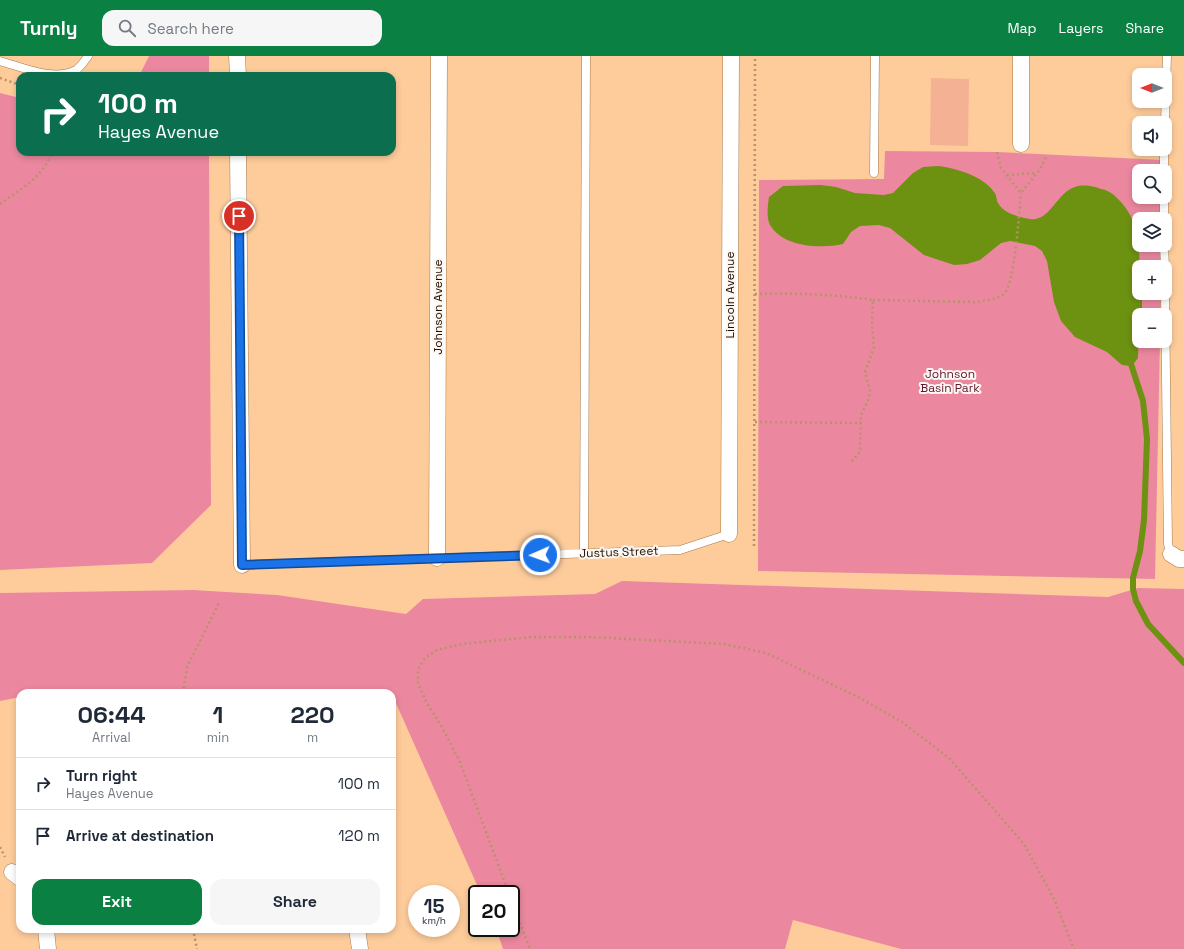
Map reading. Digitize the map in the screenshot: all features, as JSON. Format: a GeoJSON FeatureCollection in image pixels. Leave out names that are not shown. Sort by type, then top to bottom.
{"type":"FeatureCollection","features":[{"type":"Feature","properties":{"kind":"street"},"geometry":{"type":"LineString","coordinates":[[237,56],[238,72]]}},
{"type":"Feature","properties":{"kind":"street","name":"Johnson Avenue"},"geometry":{"type":"LineString","coordinates":[[437,558],[439,56]]}},
{"type":"Feature","properties":{"kind":"street","name":"Lincoln Avenue"},"geometry":{"type":"LineString","coordinates":[[729,534],[731,56]]}},
{"type":"Feature","properties":{"kind":"street"},"geometry":{"type":"LineString","coordinates":[[1021,56],[1021,144]]}},
{"type":"Feature","properties":{"kind":"street"},"geometry":{"type":"LineString","coordinates":[[238,156],[242,565]]}},
{"type":"Feature","properties":{"kind":"street"},"geometry":{"type":"LineString","coordinates":[[46,933],[48,949]]}},
{"type":"Feature","properties":{"kind":"street"},"geometry":{"type":"LineString","coordinates":[[358,933],[360,949]]}},
{"type":"Feature","properties":{"kind":"lane"},"geometry":{"type":"LineString","coordinates":[[72,72],[78,69],[88,56]]}},
{"type":"Feature","properties":{"kind":"lane"},"geometry":{"type":"LineString","coordinates":[[584,553],[586,56]]}},
{"type":"Feature","properties":{"kind":"lane"},"geometry":{"type":"LineString","coordinates":[[874,56],[874,172]]}},
{"type":"Feature","properties":{"kind":"lane"},"geometry":{"type":"LineString","coordinates":[[1165,116],[1167,56]]}},
{"type":"Feature","properties":{"kind":"lane"},"geometry":{"type":"LineString","coordinates":[[0,61],[40,72]]}},
{"type":"Feature","properties":{"kind":"lane"},"geometry":{"type":"LineString","coordinates":[[1165,300],[1168,544],[1177,557]]}},
{"type":"Feature","properties":{"kind":"lane","name":"Justus Street"},"geometry":{"type":"LineString","coordinates":[[242,565],[680,550],[729,534]]}},
{"type":"Feature","properties":{"kind":"path"},"geometry":{"type":"LineString","coordinates":[[754,546],[756,56]]}},
{"type":"Feature","properties":{"kind":"path"},"geometry":{"type":"LineString","coordinates":[[0,78],[16,84]]}},
{"type":"Feature","properties":{"kind":"path"},"geometry":{"type":"LineString","coordinates":[[997,152],[1001,168],[1021,193]]}},
{"type":"Feature","properties":{"kind":"path"},"geometry":{"type":"LineString","coordinates":[[0,204],[36,178],[48,163],[51,156]]}},
{"type":"Feature","properties":{"kind":"path"},"geometry":{"type":"LineString","coordinates":[[755,294],[813,293],[841,295],[873,300],[953,303],[977,302],[993,299],[1003,294],[1008,287],[1011,277],[1021,193],[1036,173],[1043,168],[1046,156]]}},
{"type":"Feature","properties":{"kind":"path"},"geometry":{"type":"LineString","coordinates":[[1007,175],[1036,173]]}},
{"type":"Feature","properties":{"kind":"path"},"geometry":{"type":"LineString","coordinates":[[851,462],[860,452],[861,416],[869,398],[870,391],[865,372],[875,340],[872,324],[873,300]]}},
{"type":"Feature","properties":{"kind":"path"},"geometry":{"type":"LineString","coordinates":[[755,422],[862,423]]}},
{"type":"Feature","properties":{"kind":"path"},"geometry":{"type":"LineString","coordinates":[[183,689],[188,666],[219,603]]}},
{"type":"Feature","properties":{"kind":"path"},"geometry":{"type":"LineString","coordinates":[[506,885],[460,762],[442,727],[427,704],[418,684],[418,669],[425,658],[437,650],[462,644],[531,637],[590,637],[724,644],[766,653],[858,697],[902,722],[949,758],[1024,844],[1054,899],[1074,949]]}},
{"type":"Feature","properties":{"kind":"path"},"geometry":{"type":"LineString","coordinates":[[520,923],[530,949]]}},
{"type":"Feature","properties":{"kind":"path"},"geometry":{"type":"LineString","coordinates":[[194,933],[197,949]]}},
{"type":"Feature","properties":{"kind":"green space"},"geometry":{"type":"Polygon","coordinates":[[[149,56],[209,56],[209,72],[141,72],[149,56]]]}},
{"type":"Feature","properties":{"kind":"green space"},"geometry":{"type":"Polygon","coordinates":[[[0,93],[16,97],[16,156],[209,156],[211,505],[152,563],[0,570],[0,93]]]}},
{"type":"Feature","properties":{"kind":"green space","name":"Johnson Basin Park"},"geometry":{"type":"Polygon","coordinates":[[[885,151],[997,152],[1163,160],[1163,164],[1132,164],[1132,204],[1163,204],[1162,212],[1132,212],[1132,252],[1162,252],[1161,260],[1132,260],[1132,300],[1161,300],[1160,308],[1132,308],[1132,348],[1160,348],[1155,579],[758,571],[759,180],[884,179],[885,151]]]}},
{"type":"Feature","properties":{"kind":"green space"},"geometry":{"type":"Polygon","coordinates":[[[622,581],[1108,597],[1138,588],[1184,589],[1184,949],[901,949],[793,920],[785,949],[503,949],[499,937],[520,937],[520,885],[477,885],[396,703],[396,689],[16,689],[16,698],[0,701],[0,593],[193,590],[277,595],[406,614],[423,599],[595,594],[622,581]]]}},
{"type":"Feature","properties":{"kind":"shaded area"},"geometry":{"type":"Polygon","coordinates":[[[938,166],[961,171],[976,177],[989,186],[996,195],[998,203],[1004,210],[1030,219],[1037,219],[1043,216],[1068,190],[1078,186],[1091,186],[1110,192],[1114,195],[1121,202],[1132,219],[1132,252],[1139,252],[1139,260],[1132,260],[1132,300],[1142,300],[1142,308],[1132,308],[1132,348],[1138,348],[1138,358],[1132,366],[1122,365],[1107,352],[1075,337],[1061,321],[1054,302],[1047,261],[1042,251],[1035,246],[1010,241],[1001,243],[980,260],[967,264],[954,265],[924,255],[890,228],[879,225],[860,226],[851,232],[843,244],[834,246],[813,246],[803,245],[784,238],[770,225],[768,218],[769,197],[783,186],[821,185],[836,187],[855,193],[884,195],[893,193],[913,173],[923,167],[938,166]]]}},
{"type":"Feature","properties":{"kind":"building"},"geometry":{"type":"Polygon","coordinates":[[[931,78],[969,79],[968,146],[930,145],[931,78]]]}},
{"type":"Feature","properties":{"kind":"waterway"},"geometry":{"type":"LineString","coordinates":[[1129,358],[1143,401],[1147,439],[1144,520],[1140,551],[1133,578],[1133,589],[1136,601],[1148,624],[1184,663]]}},
{"type":"Feature","properties":{"kind":"route"},"geometry":{"type":"LineString","coordinates":[[239,216],[242,565],[540,555]]}}]}
